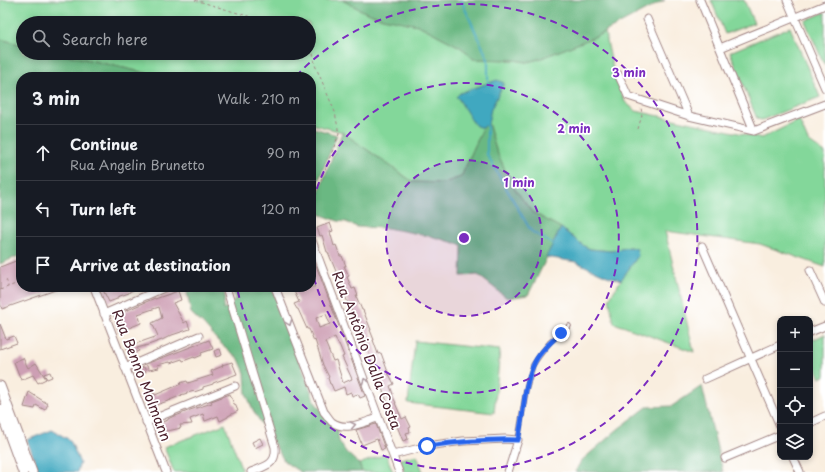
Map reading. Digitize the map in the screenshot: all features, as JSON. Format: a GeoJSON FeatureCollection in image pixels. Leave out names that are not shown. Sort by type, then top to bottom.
{"type":"FeatureCollection","features":[{"type":"Feature","properties":{"kind":"street"},"geometry":{"type":"LineString","coordinates":[[700,0],[754,131]]}},
{"type":"Feature","properties":{"kind":"street"},"geometry":{"type":"LineString","coordinates":[[787,0],[825,88]]}},
{"type":"Feature","properties":{"kind":"street"},"geometry":{"type":"LineString","coordinates":[[720,48],[825,5]]}},
{"type":"Feature","properties":{"kind":"street"},"geometry":{"type":"LineString","coordinates":[[648,19],[689,116]]}},
{"type":"Feature","properties":{"kind":"street"},"geometry":{"type":"LineString","coordinates":[[618,74],[628,96],[689,116],[754,131],[825,104]]}},
{"type":"Feature","properties":{"kind":"street"},"geometry":{"type":"LineString","coordinates":[[702,246],[779,424]]}},
{"type":"Feature","properties":{"kind":"street","name":"Rua Antônio Dalla Costa"},"geometry":{"type":"LineString","coordinates":[[316,251],[399,472]]}},
{"type":"Feature","properties":{"kind":"street"},"geometry":{"type":"LineString","coordinates":[[810,270],[825,303]]}},
{"type":"Feature","properties":{"kind":"street","name":"Rua Benno Molmann"},"geometry":{"type":"LineString","coordinates":[[96,292],[166,472]]}},
{"type":"Feature","properties":{"kind":"street"},"geometry":{"type":"LineString","coordinates":[[104,314],[155,292]]}},
{"type":"Feature","properties":{"kind":"street"},"geometry":{"type":"LineString","coordinates":[[228,292],[276,454],[275,459],[271,463],[251,472]]}},
{"type":"Feature","properties":{"kind":"street"},"geometry":{"type":"LineString","coordinates":[[277,292],[324,412],[331,421],[338,425],[347,426],[378,418]]}},
{"type":"Feature","properties":{"kind":"street"},"geometry":{"type":"LineString","coordinates":[[813,331],[825,326]]}},
{"type":"Feature","properties":{"kind":"street"},"geometry":{"type":"LineString","coordinates":[[125,368],[199,336]]}},
{"type":"Feature","properties":{"kind":"street"},"geometry":{"type":"LineString","coordinates":[[705,379],[777,346]]}},
{"type":"Feature","properties":{"kind":"street"},"geometry":{"type":"LineString","coordinates":[[0,386],[2,401],[23,461],[32,472]]}},
{"type":"Feature","properties":{"kind":"street"},"geometry":{"type":"LineString","coordinates":[[146,422],[235,386]]}},
{"type":"Feature","properties":{"kind":"street"},"geometry":{"type":"LineString","coordinates":[[0,409],[12,431]]}},
{"type":"Feature","properties":{"kind":"street"},"geometry":{"type":"LineString","coordinates":[[813,422],[825,416]]}},
{"type":"Feature","properties":{"kind":"street"},"geometry":{"type":"LineString","coordinates":[[725,458],[777,436]]}},
{"type":"Feature","properties":{"kind":"street"},"geometry":{"type":"LineString","coordinates":[[393,455],[427,446],[463,441],[505,439],[518,440],[508,472]]}},
{"type":"Feature","properties":{"kind":"street"},"geometry":{"type":"LineString","coordinates":[[794,460],[800,472]]}},
{"type":"Feature","properties":{"kind":"street"},"geometry":{"type":"LineString","coordinates":[[23,461],[23,472]]}},
{"type":"Feature","properties":{"kind":"lane"},"geometry":{"type":"LineString","coordinates":[[518,440],[526,390],[533,365],[550,342],[569,326]]}},
{"type":"Feature","properties":{"kind":"path"},"geometry":{"type":"LineString","coordinates":[[195,0],[248,16]]}},
{"type":"Feature","properties":{"kind":"path"},"geometry":{"type":"LineString","coordinates":[[314,60],[335,112],[339,134],[316,193]]}},
{"type":"Feature","properties":{"kind":"path"},"geometry":{"type":"LineString","coordinates":[[638,129],[642,115],[641,100]]}},
{"type":"Feature","properties":{"kind":"path"},"geometry":{"type":"LineString","coordinates":[[6,280],[8,287]]}},
{"type":"Feature","properties":{"kind":"path"},"geometry":{"type":"LineString","coordinates":[[0,290],[16,284]]}},
{"type":"Feature","properties":{"kind":"green space"},"geometry":{"type":"Polygon","coordinates":[[[0,0],[342,0],[367,13],[383,18],[418,25],[460,47],[473,59],[514,60],[527,62],[539,59],[605,32],[615,78],[625,102],[636,111],[762,138],[799,120],[808,141],[825,153],[825,267],[760,244],[665,231],[694,352],[614,323],[609,299],[621,280],[630,247],[611,251],[590,249],[561,228],[532,212],[512,185],[496,150],[488,123],[483,128],[461,177],[443,183],[413,182],[342,132],[316,125],[316,72],[141,72],[89,60],[316,60],[316,16],[16,16],[16,43],[4,40],[0,50],[0,0]]]}},
{"type":"Feature","properties":{"kind":"green space"},"geometry":{"type":"Polygon","coordinates":[[[342,0],[665,0],[597,36],[539,59],[527,62],[514,60],[473,59],[460,47],[418,25],[383,18],[367,13],[342,0]]]}},
{"type":"Feature","properties":{"kind":"green space"},"geometry":{"type":"Polygon","coordinates":[[[711,0],[744,0],[754,23],[725,34],[711,0]]]}},
{"type":"Feature","properties":{"kind":"green space"},"geometry":{"type":"Polygon","coordinates":[[[825,12],[825,64],[824,64],[805,21],[825,12]]]}},
{"type":"Feature","properties":{"kind":"green space"},"geometry":{"type":"Polygon","coordinates":[[[790,27],[820,97],[762,120],[757,119],[730,52],[790,27]]]}},
{"type":"Feature","properties":{"kind":"green space"},"geometry":{"type":"Polygon","coordinates":[[[0,39],[16,43],[16,60],[89,60],[141,72],[16,72],[16,257],[0,264],[0,39]]]}},
{"type":"Feature","properties":{"kind":"green space"},"geometry":{"type":"Polygon","coordinates":[[[488,123],[496,150],[512,185],[532,212],[561,228],[528,295],[507,298],[478,275],[461,276],[462,245],[430,236],[387,228],[357,227],[319,214],[316,210],[316,198],[342,132],[413,182],[443,183],[461,177],[483,128],[488,123]]]}},
{"type":"Feature","properties":{"kind":"green space"},"geometry":{"type":"Polygon","coordinates":[[[316,129],[337,135],[316,187],[316,129]]]}},
{"type":"Feature","properties":{"kind":"green space"},"geometry":{"type":"Polygon","coordinates":[[[187,292],[225,292],[223,310],[235,300],[234,292],[274,292],[315,402],[329,420],[337,426],[339,441],[346,452],[359,464],[362,472],[300,472],[285,462],[253,410],[246,393],[245,373],[239,359],[218,341],[191,313],[187,292]]]}},
{"type":"Feature","properties":{"kind":"green space"},"geometry":{"type":"Polygon","coordinates":[[[825,334],[825,376],[820,378],[813,362],[813,340],[825,334]]]}},
{"type":"Feature","properties":{"kind":"green space"},"geometry":{"type":"Polygon","coordinates":[[[415,341],[500,350],[494,413],[408,403],[415,341]]]}},
{"type":"Feature","properties":{"kind":"green space"},"geometry":{"type":"Polygon","coordinates":[[[702,386],[723,472],[575,472],[581,461],[618,429],[647,407],[672,406],[702,386]]]}},
{"type":"Feature","properties":{"kind":"green space"},"geometry":{"type":"Polygon","coordinates":[[[225,424],[242,470],[237,472],[174,472],[164,447],[225,424]]]}},
{"type":"Feature","properties":{"kind":"green space"},"geometry":{"type":"Polygon","coordinates":[[[386,454],[393,472],[362,472],[359,464],[386,454]]]}},
{"type":"Feature","properties":{"kind":"green space"},"geometry":{"type":"Polygon","coordinates":[[[417,455],[423,472],[404,472],[400,459],[417,455]]]}},
{"type":"Feature","properties":{"kind":"water"},"geometry":{"type":"Polygon","coordinates":[[[497,80],[504,83],[491,109],[488,123],[483,128],[476,126],[456,97],[460,93],[497,80]]]}},
{"type":"Feature","properties":{"kind":"water"},"geometry":{"type":"Polygon","coordinates":[[[561,228],[590,249],[611,251],[630,247],[637,249],[638,256],[621,280],[607,276],[576,262],[546,257],[561,228]]]}},
{"type":"Feature","properties":{"kind":"water"},"geometry":{"type":"Polygon","coordinates":[[[52,430],[70,440],[80,463],[77,472],[39,472],[27,440],[52,430]]]}},
{"type":"Feature","properties":{"kind":"building"},"geometry":{"type":"Polygon","coordinates":[[[330,223],[333,231],[330,232],[334,246],[336,245],[340,256],[342,256],[346,266],[344,266],[349,276],[347,277],[352,289],[355,288],[358,296],[356,296],[371,330],[378,354],[381,353],[394,384],[390,386],[395,403],[402,419],[406,417],[411,427],[409,428],[410,432],[406,433],[408,439],[403,441],[381,386],[379,387],[365,343],[361,334],[358,335],[354,326],[357,324],[327,252],[322,235],[320,236],[317,228],[330,223]]]}},
{"type":"Feature","properties":{"kind":"building"},"geometry":{"type":"Polygon","coordinates":[[[16,261],[16,292],[50,292],[2,309],[0,303],[0,267],[16,261]]]}},
{"type":"Feature","properties":{"kind":"building"},"geometry":{"type":"Polygon","coordinates":[[[316,265],[365,396],[360,398],[358,394],[352,396],[351,392],[346,394],[344,387],[334,391],[330,384],[329,377],[323,365],[315,340],[314,341],[309,329],[307,329],[298,309],[294,304],[299,302],[294,292],[316,292],[316,265]],[[326,314],[316,318],[319,328],[330,324],[326,314]],[[335,337],[325,342],[333,361],[336,360],[343,383],[352,379],[335,337]]]}},
{"type":"Feature","properties":{"kind":"building"},"geometry":{"type":"Polygon","coordinates":[[[104,292],[129,292],[117,297],[117,299],[109,302],[104,292]]]}},
{"type":"Feature","properties":{"kind":"building"},"geometry":{"type":"Polygon","coordinates":[[[178,292],[181,300],[173,303],[184,323],[187,321],[190,329],[137,348],[139,351],[131,354],[130,349],[127,350],[128,345],[158,336],[152,323],[162,318],[159,307],[138,314],[141,323],[119,332],[114,316],[155,299],[178,292]]]}},
{"type":"Feature","properties":{"kind":"building"},"geometry":{"type":"Polygon","coordinates":[[[0,324],[6,339],[14,336],[17,343],[0,349],[0,324]]]}},
{"type":"Feature","properties":{"kind":"building"},"geometry":{"type":"Polygon","coordinates":[[[209,340],[213,349],[201,353],[202,355],[195,358],[194,357],[183,361],[182,359],[157,365],[159,368],[149,370],[146,364],[209,340]]]}},
{"type":"Feature","properties":{"kind":"building"},"geometry":{"type":"Polygon","coordinates":[[[220,349],[222,355],[216,357],[214,351],[220,349]]]}},
{"type":"Feature","properties":{"kind":"building"},"geometry":{"type":"Polygon","coordinates":[[[23,358],[28,368],[36,363],[46,379],[38,383],[33,375],[21,380],[14,362],[23,358]]]}},
{"type":"Feature","properties":{"kind":"building"},"geometry":{"type":"Polygon","coordinates":[[[232,362],[237,374],[203,387],[203,389],[181,395],[152,407],[147,396],[154,393],[155,395],[181,384],[180,383],[187,381],[188,383],[213,375],[211,371],[232,362]]]}},
{"type":"Feature","properties":{"kind":"building"},"geometry":{"type":"Polygon","coordinates":[[[144,367],[146,372],[138,374],[136,369],[144,367]]]}},
{"type":"Feature","properties":{"kind":"building"},"geometry":{"type":"Polygon","coordinates":[[[50,372],[52,377],[47,379],[44,374],[50,372]]]}},
{"type":"Feature","properties":{"kind":"building"},"geometry":{"type":"Polygon","coordinates":[[[29,392],[48,404],[45,410],[36,405],[35,409],[24,407],[29,392]]]}},
{"type":"Feature","properties":{"kind":"building"},"geometry":{"type":"Polygon","coordinates":[[[230,394],[238,411],[220,421],[218,416],[205,421],[203,414],[190,419],[192,424],[180,425],[181,428],[160,432],[156,424],[168,420],[176,415],[212,403],[211,401],[230,394]]]}},
{"type":"Feature","properties":{"kind":"building"},"geometry":{"type":"Polygon","coordinates":[[[376,424],[385,449],[381,450],[377,439],[362,445],[356,430],[376,424]]]}},
{"type":"Feature","properties":{"kind":"building"},"geometry":{"type":"Polygon","coordinates":[[[260,438],[263,444],[255,448],[252,442],[260,438]]]}},
{"type":"Feature","properties":{"kind":"waterway"},"geometry":{"type":"LineString","coordinates":[[461,0],[488,59],[488,84]]}},
{"type":"Feature","properties":{"kind":"waterway"},"geometry":{"type":"LineString","coordinates":[[487,122],[487,155],[531,231],[554,245]]}},
{"type":"Feature","properties":{"kind":"route"},"geometry":{"type":"LineString","coordinates":[[427,446],[463,441],[505,439],[518,440],[526,390],[533,365],[550,342],[561,333]]}}]}
